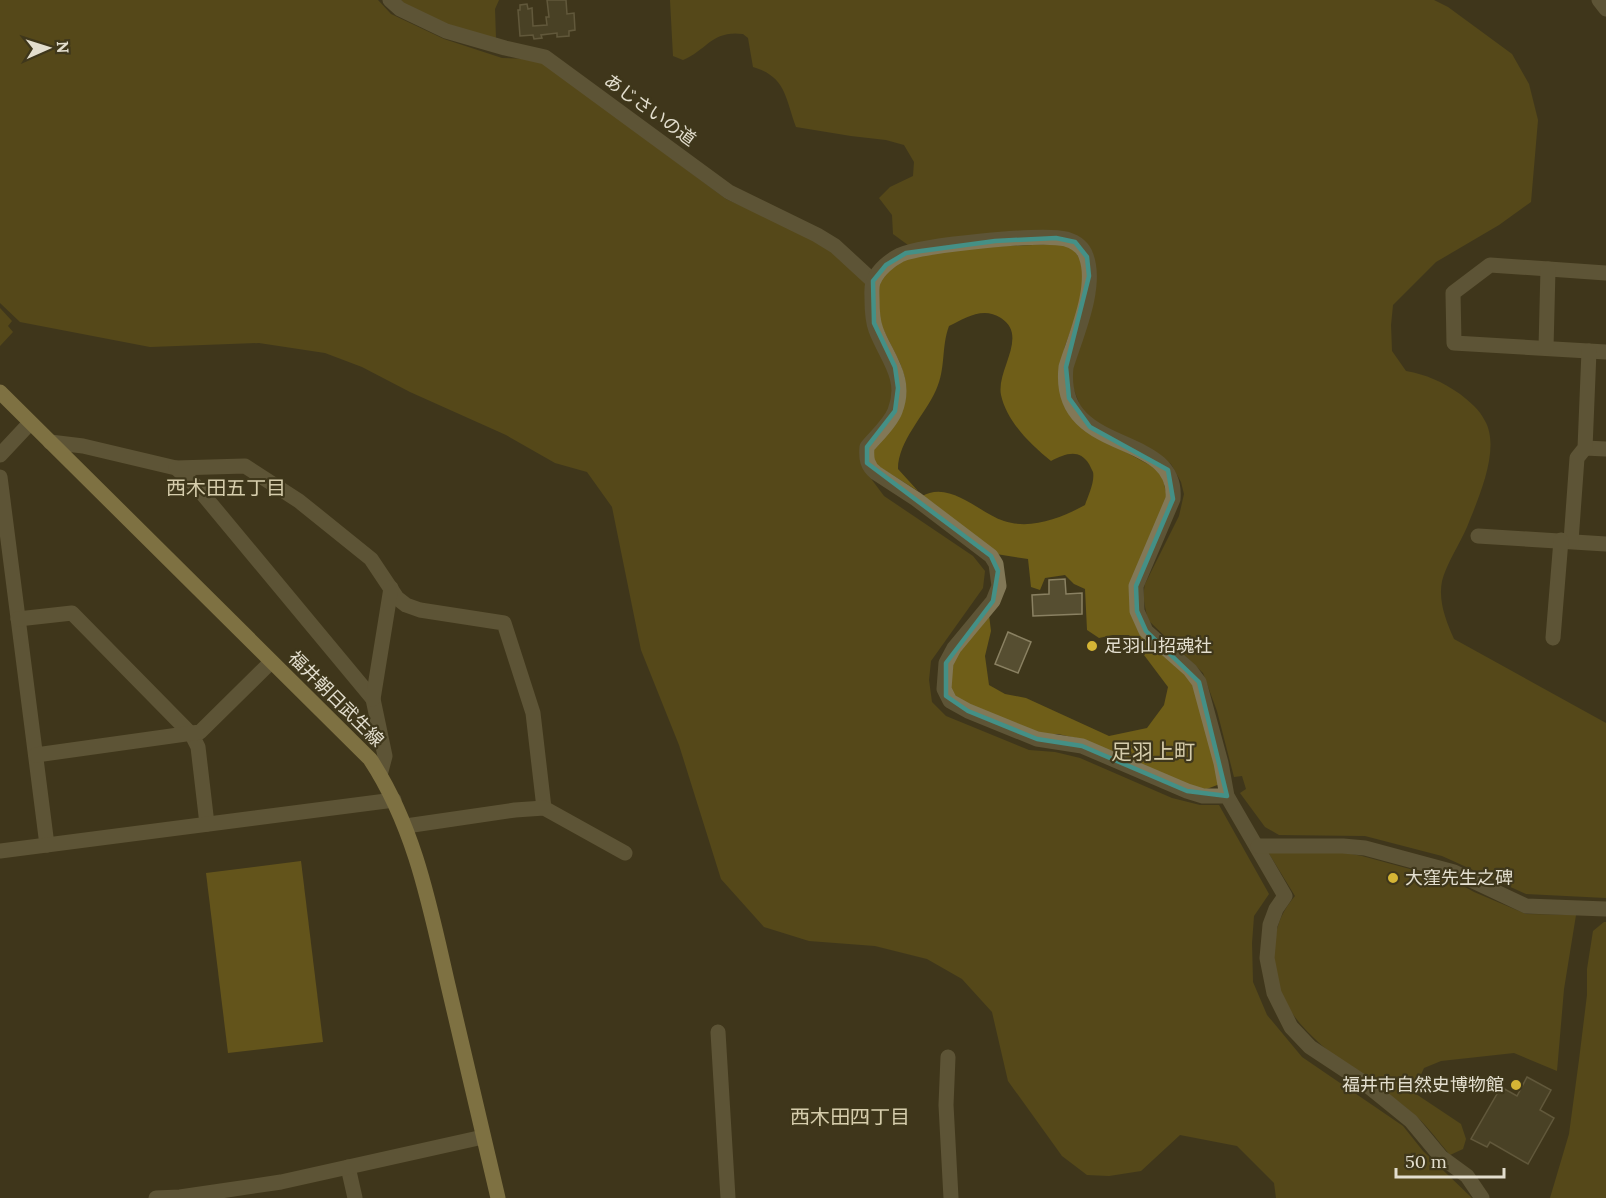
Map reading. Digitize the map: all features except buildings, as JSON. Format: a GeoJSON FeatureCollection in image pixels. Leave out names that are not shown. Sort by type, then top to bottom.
{"type":"FeatureCollection","features":[{"type":"Feature","properties":{"kind":"main road","name":"福井朝日武生線"},"geometry":{"type":"LineString","coordinates":[[0,392],[370,759],[406,826],[430,905],[498,1198]]}},
{"type":"Feature","properties":{"kind":"street","name":"あじさいの道"},"geometry":{"type":"LineString","coordinates":[[390,0],[400,9],[446,31],[545,57],[729,192],[835,246],[873,281]]}},
{"type":"Feature","properties":{"kind":"street"},"geometry":{"type":"LineString","coordinates":[[1599,0],[1606,9]]}},
{"type":"Feature","properties":{"kind":"street"},"geometry":{"type":"LineString","coordinates":[[1227,796],[1203,796],[1186,791],[1082,746],[1037,739],[968,711],[950,701],[946,696],[945,663],[954,648],[993,601],[999,586],[998,571],[991,556],[916,499],[870,469],[867,463],[867,447],[895,411],[898,388],[895,367],[874,323],[873,281],[886,265],[899,256],[958,244],[1056,238],[1075,242],[1083,250],[1089,265],[1088,294],[1066,367],[1065,377],[1069,398],[1080,417],[1090,427],[1153,458],[1167,470],[1174,490],[1173,499],[1136,586],[1137,611],[1146,631],[1190,670],[1199,682],[1221,763],[1227,796],[1285,896],[1276,909],[1270,925],[1267,958],[1274,993],[1292,1027],[1310,1047],[1363,1082],[1411,1121],[1441,1157],[1467,1176],[1482,1198]]}},
{"type":"Feature","properties":{"kind":"street"},"geometry":{"type":"LineString","coordinates":[[1606,273],[1490,265],[1453,293],[1454,343],[1606,352]]}},
{"type":"Feature","properties":{"kind":"street"},"geometry":{"type":"LineString","coordinates":[[1546,348],[1548,269]]}},
{"type":"Feature","properties":{"kind":"street"},"geometry":{"type":"LineString","coordinates":[[1554,638],[1577,458],[1585,448],[1589,351]]}},
{"type":"Feature","properties":{"kind":"street"},"geometry":{"type":"LineString","coordinates":[[0,455],[30,423]]}},
{"type":"Feature","properties":{"kind":"street"},"geometry":{"type":"LineString","coordinates":[[50,442],[83,446],[176,468],[245,466],[299,501],[372,559],[397,598],[406,605],[420,610],[504,623],[532,713],[544,808]]}},
{"type":"Feature","properties":{"kind":"street"},"geometry":{"type":"LineString","coordinates":[[1585,448],[1606,449]]}},
{"type":"Feature","properties":{"kind":"street"},"geometry":{"type":"LineString","coordinates":[[176,468],[196,486],[373,699]]}},
{"type":"Feature","properties":{"kind":"street"},"geometry":{"type":"LineString","coordinates":[[0,477],[47,845]]}},
{"type":"Feature","properties":{"kind":"street"},"geometry":{"type":"LineString","coordinates":[[1478,536],[1606,544]]}},
{"type":"Feature","properties":{"kind":"street"},"geometry":{"type":"LineString","coordinates":[[380,776],[385,756],[373,699],[391,588]]}},
{"type":"Feature","properties":{"kind":"street"},"geometry":{"type":"LineString","coordinates":[[18,619],[72,613],[192,735],[198,747],[207,824]]}},
{"type":"Feature","properties":{"kind":"street"},"geometry":{"type":"LineString","coordinates":[[36,755],[192,735],[200,732],[271,662]]}},
{"type":"Feature","properties":{"kind":"street"},"geometry":{"type":"LineString","coordinates":[[0,851],[394,800]]}},
{"type":"Feature","properties":{"kind":"street"},"geometry":{"type":"LineString","coordinates":[[406,826],[544,808],[625,853]]}},
{"type":"Feature","properties":{"kind":"street"},"geometry":{"type":"LineString","coordinates":[[1258,846],[1365,848],[1454,872],[1526,906],[1606,909]]}},
{"type":"Feature","properties":{"kind":"street"},"geometry":{"type":"LineString","coordinates":[[718,1032],[728,1198]]}},
{"type":"Feature","properties":{"kind":"street"},"geometry":{"type":"LineString","coordinates":[[948,1057],[946,1115],[951,1198]]}},
{"type":"Feature","properties":{"kind":"street"},"geometry":{"type":"LineString","coordinates":[[156,1198],[187,1197],[281,1182],[483,1137]]}},
{"type":"Feature","properties":{"kind":"street"},"geometry":{"type":"LineString","coordinates":[[348,1167],[355,1198]]}},
{"type":"Feature","properties":{"kind":"highlighted area"},"geometry":{"type":"Polygon","coordinates":[[[1056,238],[1075,242],[1087,257],[1089,276],[1066,367],[1069,398],[1090,427],[1168,470],[1173,499],[1136,586],[1137,611],[1146,631],[1199,682],[1227,796],[1187,791],[1082,746],[1037,739],[968,711],[946,696],[946,663],[993,601],[998,571],[991,556],[867,463],[867,447],[895,411],[898,388],[895,367],[874,323],[873,281],[886,265],[906,253],[995,241],[1056,238]]]}},
{"type":"Feature","properties":{"kind":"shaded area"},"geometry":{"type":"Polygon","coordinates":[[[0,0],[378,0],[391,14],[444,39],[502,58],[532,59],[542,62],[726,199],[817,240],[869,282],[891,366],[894,395],[888,414],[869,437],[866,472],[884,496],[973,556],[985,571],[983,588],[931,661],[929,680],[932,702],[946,716],[1029,750],[1055,752],[1080,758],[1172,798],[1200,805],[1219,805],[1269,894],[1254,916],[1252,943],[1253,982],[1267,1015],[1302,1057],[1403,1126],[1423,1151],[1472,1198],[1276,1198],[1274,1183],[1237,1146],[1180,1135],[1141,1171],[1109,1176],[1087,1175],[1062,1156],[1008,1081],[992,1012],[962,979],[927,959],[875,946],[809,941],[764,927],[721,879],[679,745],[641,650],[612,507],[587,472],[555,463],[506,435],[410,392],[362,367],[325,353],[259,343],[150,347],[20,322],[0,303],[0,0]]]}},
{"type":"Feature","properties":{"kind":"shaded area"},"geometry":{"type":"Polygon","coordinates":[[[401,0],[499,0],[495,9],[496,39],[449,26],[401,0]]]}},
{"type":"Feature","properties":{"kind":"shaded area"},"geometry":{"type":"Polygon","coordinates":[[[670,0],[1434,0],[1448,7],[1512,54],[1529,84],[1538,120],[1531,202],[1499,225],[1436,262],[1393,305],[1392,351],[1406,371],[1440,382],[1467,400],[1483,417],[1489,432],[1489,459],[1482,489],[1442,581],[1442,603],[1454,639],[1606,723],[1606,898],[1526,894],[1442,856],[1365,836],[1279,835],[1265,827],[1240,793],[1246,789],[1242,776],[1234,777],[1217,711],[1203,673],[1148,620],[1144,598],[1145,584],[1179,516],[1184,494],[1181,482],[1171,464],[1157,454],[1094,423],[1083,413],[1069,377],[1080,332],[1085,247],[995,237],[908,245],[893,234],[892,215],[879,198],[890,187],[913,176],[914,162],[904,145],[886,140],[796,127],[786,97],[778,82],[764,71],[753,67],[748,38],[743,34],[724,35],[717,38],[683,60],[673,56],[670,0]]]}},
{"type":"Feature","properties":{"kind":"shaded area"},"geometry":{"type":"Polygon","coordinates":[[[1056,244],[1072,247],[1082,262],[1084,293],[1065,346],[1059,375],[1060,386],[1088,432],[1161,471],[1167,496],[1130,598],[1194,687],[1220,784],[1204,790],[1187,786],[1085,740],[1058,734],[1038,734],[953,698],[949,688],[950,664],[989,615],[991,631],[985,656],[989,685],[1005,694],[1026,698],[1109,736],[1147,728],[1164,705],[1168,687],[1129,635],[1099,638],[1087,630],[1085,589],[1074,584],[1065,575],[1045,578],[1040,590],[1031,587],[1028,559],[996,554],[921,497],[942,492],[964,499],[1004,521],[1025,524],[1056,518],[1085,505],[1091,489],[1093,472],[1085,459],[1072,454],[1051,461],[1014,424],[1004,405],[1001,385],[1012,344],[1009,325],[994,315],[981,313],[949,326],[936,390],[907,438],[899,459],[898,469],[918,491],[873,463],[874,444],[905,378],[879,321],[877,283],[901,259],[958,248],[1056,244]]]}},
{"type":"Feature","properties":{"kind":"shaded area"},"geometry":{"type":"Polygon","coordinates":[[[0,308],[12,321],[8,326],[13,332],[0,346],[0,308]]]}},
{"type":"Feature","properties":{"kind":"shaded area"},"geometry":{"type":"Polygon","coordinates":[[[1268,852],[1341,852],[1362,856],[1454,881],[1526,914],[1576,915],[1564,989],[1557,1071],[1514,1053],[1441,1061],[1424,1068],[1413,1092],[1461,1124],[1466,1139],[1463,1149],[1450,1155],[1417,1117],[1326,1049],[1305,1029],[1288,1008],[1278,983],[1274,955],[1275,938],[1285,910],[1295,896],[1268,852]]]}},
{"type":"Feature","properties":{"kind":"shaded area"},"geometry":{"type":"Polygon","coordinates":[[[301,861],[323,1042],[228,1053],[206,873],[301,861]]]}},
{"type":"Feature","properties":{"kind":"shaded area"},"geometry":{"type":"Polygon","coordinates":[[[1606,922],[1606,1198],[1550,1198],[1569,1134],[1593,931],[1606,922]]]}},
{"type":"Feature","properties":{"kind":"place","name":"足羽山招魂社"},"geometry":{"type":"Point","coordinates":[1092,646]}},
{"type":"Feature","properties":{"kind":"place","name":"大窪先生之碑"},"geometry":{"type":"Point","coordinates":[1393,878]}},
{"type":"Feature","properties":{"kind":"place","name":"福井市自然史博物館"},"geometry":{"type":"Point","coordinates":[1516,1085]}},
{"type":"Feature","properties":{"kind":"district","name":"西木田五丁目"},"geometry":{"type":"Point","coordinates":[226,488]}},
{"type":"Feature","properties":{"kind":"district","name":"足羽上町"},"geometry":{"type":"Point","coordinates":[1153,752]}},
{"type":"Feature","properties":{"kind":"district","name":"西木田四丁目"},"geometry":{"type":"Point","coordinates":[850,1117]}}]}
